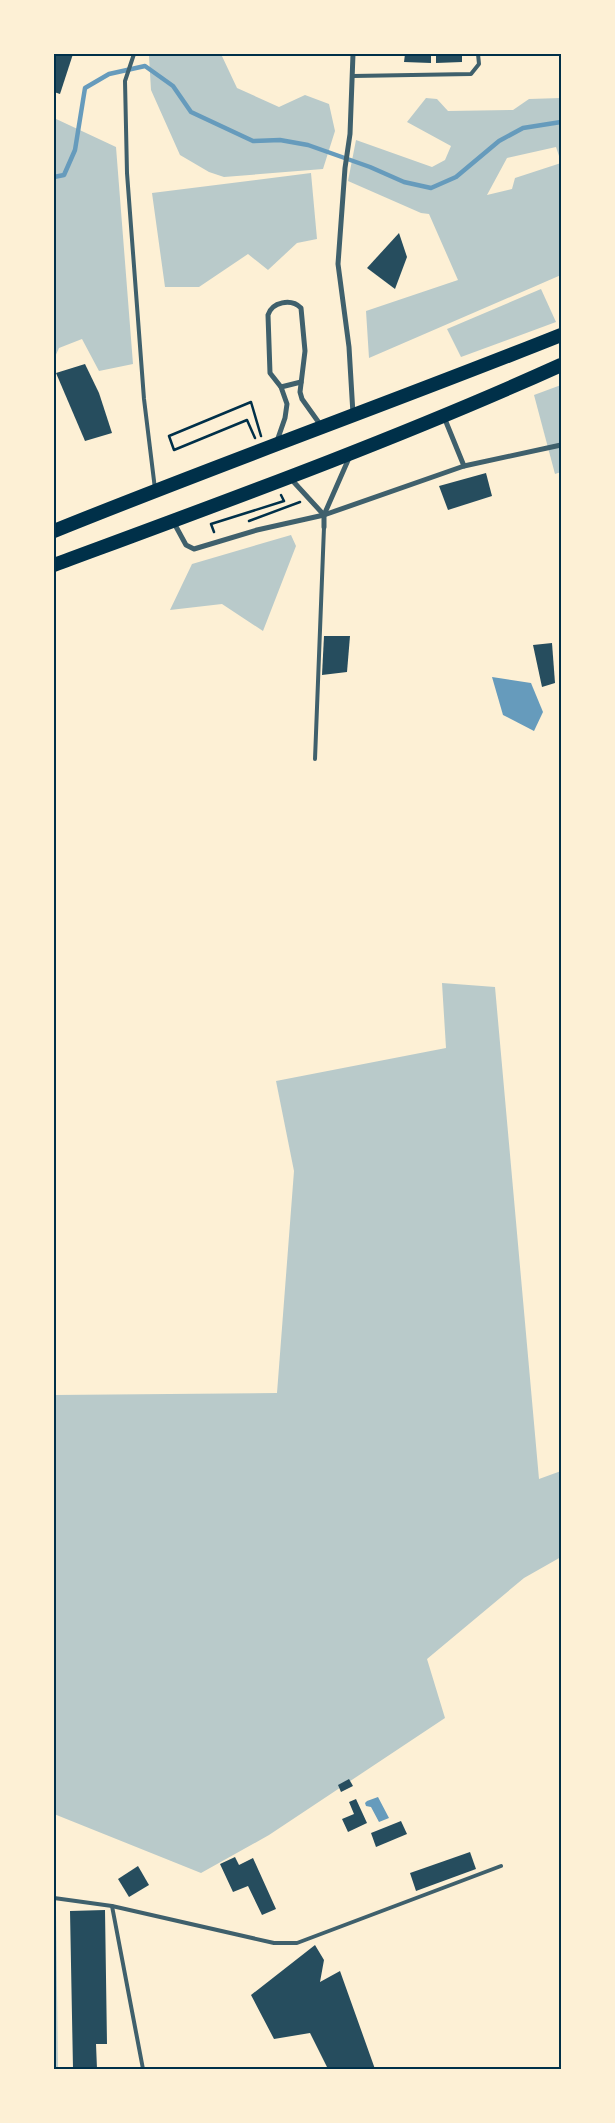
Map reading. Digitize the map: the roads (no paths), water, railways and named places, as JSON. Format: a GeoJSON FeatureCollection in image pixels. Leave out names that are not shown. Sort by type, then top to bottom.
{"type":"FeatureCollection","features":[{"type":"Feature","properties":{"kind":"highway"},"geometry":{"type":"LineString","coordinates":[[54,531],[155,490],[561,334]]}},
{"type":"Feature","properties":{"kind":"highway"},"geometry":{"type":"LineString","coordinates":[[54,566],[350,455],[444,417],[561,365]]}},
{"type":"Feature","properties":{"kind":"street"},"geometry":{"type":"LineString","coordinates":[[353,54],[350,134],[345,168],[338,264],[349,347],[353,415]]}},
{"type":"Feature","properties":{"kind":"street"},"geometry":{"type":"LineString","coordinates":[[270,447],[281,432],[287,404],[281,387],[270,373],[268,315],[271,308],[277,304],[293,303],[301,308],[305,351],[301,382],[302,399],[322,427]]}},
{"type":"Feature","properties":{"kind":"street"},"geometry":{"type":"LineString","coordinates":[[281,387],[301,382]]}},
{"type":"Feature","properties":{"kind":"street"},"geometry":{"type":"LineString","coordinates":[[444,417],[464,466]]}},
{"type":"Feature","properties":{"kind":"street"},"geometry":{"type":"LineString","coordinates":[[174,521],[186,545],[194,549],[257,530],[324,515],[464,466],[561,445]]}},
{"type":"Feature","properties":{"kind":"street"},"geometry":{"type":"LineString","coordinates":[[324,527],[324,515],[350,455]]}},
{"type":"Feature","properties":{"kind":"street"},"geometry":{"type":"LineString","coordinates":[[290,478],[324,515]]}},
{"type":"Feature","properties":{"kind":"lane"},"geometry":{"type":"LineString","coordinates":[[134,54],[125,81],[127,173],[144,398],[155,490]]}},
{"type":"Feature","properties":{"kind":"lane"},"geometry":{"type":"LineString","coordinates":[[353,76],[471,74],[479,64],[478,54]]}},
{"type":"Feature","properties":{"kind":"lane"},"geometry":{"type":"LineString","coordinates":[[315,759],[324,527]]}},
{"type":"Feature","properties":{"kind":"lane"},"geometry":{"type":"LineString","coordinates":[[54,1898],[112,1906],[274,1943],[297,1943],[501,1866]]}},
{"type":"Feature","properties":{"kind":"lane"},"geometry":{"type":"LineString","coordinates":[[112,1906],[142,2069]]}},
{"type":"Feature","properties":{"kind":"water"},"geometry":{"type":"Polygon","coordinates":[[[492,677],[531,683],[543,712],[534,731],[503,715],[492,677]]]}},
{"type":"Feature","properties":{"kind":"water"},"geometry":{"type":"Polygon","coordinates":[[[378,1797],[389,1818],[379,1822],[371,1807],[366,1806],[365,1803],[378,1797]]]}},
{"type":"Feature","properties":{"kind":"waterway"},"geometry":{"type":"LineString","coordinates":[[54,177],[64,175],[75,150],[85,88],[109,74],[145,66],[173,86],[191,112],[253,141],[280,140],[308,145],[370,167],[404,182],[431,188],[456,177],[499,141],[523,128],[561,122]]}}]}
